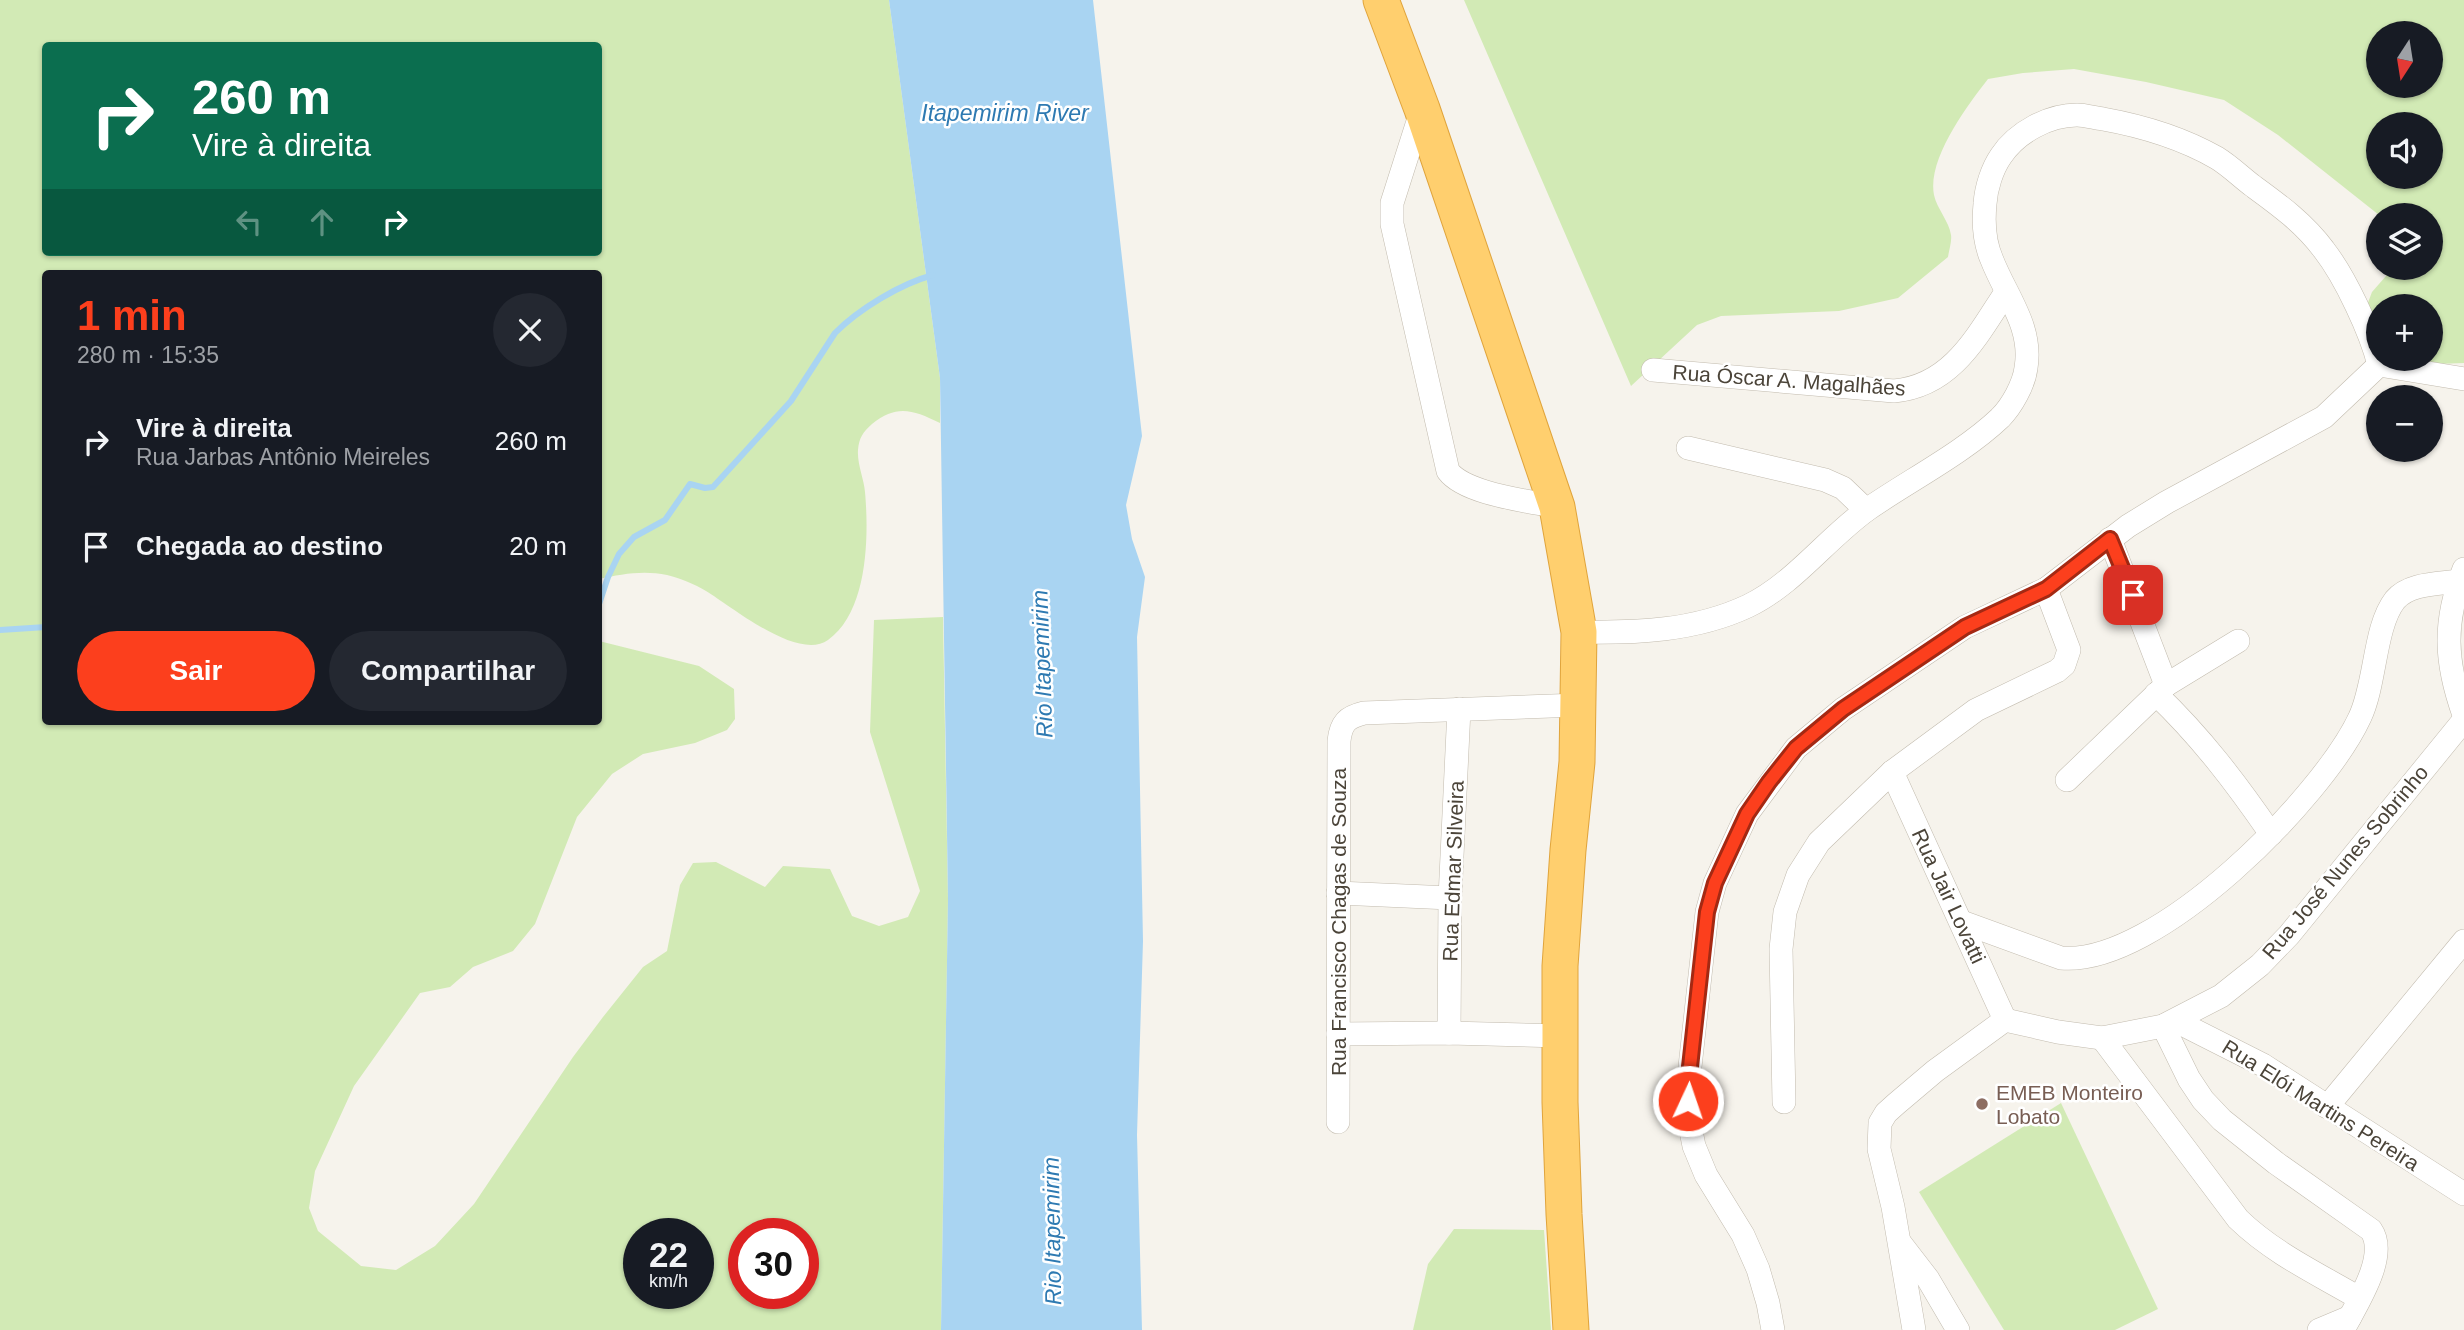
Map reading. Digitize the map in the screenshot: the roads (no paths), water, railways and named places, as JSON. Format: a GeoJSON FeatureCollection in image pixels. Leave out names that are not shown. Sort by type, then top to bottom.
{"type":"FeatureCollection","features":[{"type":"Feature","properties":{"kind":"highway"},"geometry":{"type":"LineString","coordinates":[[1381,0],[1422,109],[1558,507],[1579,632],[1576,773],[1560,966],[1564,1214],[1572,1330]]}},
{"type":"Feature","properties":{"kind":"street"},"geometry":{"type":"LineString","coordinates":[[1422,109],[1392,203],[1391,224],[1448,471],[1454,479],[1473,488],[1558,507]]}},
{"type":"Feature","properties":{"kind":"street"},"geometry":{"type":"LineString","coordinates":[[1579,632],[1618,633],[1667,629],[1707,620],[1750,605],[1784,581],[1866,510],[2002,417],[2018,392],[2026,370],[2029,344],[2023,325],[1991,258],[1983,227],[1986,190],[2000,156],[2018,136],[2045,121],[2077,115],[2115,121],[2170,135],[2218,159],[2292,214],[2325,251],[2366,327]]}},
{"type":"Feature","properties":{"kind":"street","name":"Rua Óscar A. Magalhães"},"geometry":{"type":"LineString","coordinates":[[1653,370],[1894,391],[1914,389],[1934,380],[1949,369],[1974,340],[2006,292]]}},
{"type":"Feature","properties":{"kind":"street"},"geometry":{"type":"LineString","coordinates":[[1773,1330],[1758,1269],[1743,1235],[1706,1175],[1694,1146],[1688,1116],[1688,1085],[1707,912],[1715,883],[1747,814],[1796,748],[1843,709],[1965,627],[2046,589],[2110,539],[2167,502],[2324,417],[2373,371]]}},
{"type":"Feature","properties":{"kind":"street"},"geometry":{"type":"LineString","coordinates":[[2415,371],[2464,379]]}},
{"type":"Feature","properties":{"kind":"street"},"geometry":{"type":"LineString","coordinates":[[1688,448],[1825,480],[1843,488],[1866,510]]}},
{"type":"Feature","properties":{"kind":"street"},"geometry":{"type":"LineString","coordinates":[[2110,539],[2161,690],[2225,768],[2271,834]]}},
{"type":"Feature","properties":{"kind":"street"},"geometry":{"type":"LineString","coordinates":[[1962,922],[2061,958],[2076,959],[2095,955],[2151,933],[2202,897],[2271,834],[2318,781],[2347,743],[2362,714],[2372,682],[2384,620],[2395,601],[2406,591],[2461,574]]}},
{"type":"Feature","properties":{"kind":"street","name":"Rua José Nunes Sobrinho"},"geometry":{"type":"LineString","coordinates":[[2005,1020],[2058,1032],[2102,1038],[2169,1024],[2221,996],[2260,965],[2289,935],[2464,718],[2452,682],[2448,644],[2461,574]]}},
{"type":"Feature","properties":{"kind":"street"},"geometry":{"type":"LineString","coordinates":[[1784,1102],[1781,949],[1785,912],[1798,875],[1819,842],[1892,772],[1959,720],[2064,665],[2069,650],[2046,589]]}},
{"type":"Feature","properties":{"kind":"street"},"geometry":{"type":"LineString","coordinates":[[2067,780],[2161,690],[2238,641]]}},
{"type":"Feature","properties":{"kind":"street"},"geometry":{"type":"LineString","coordinates":[[1459,709],[1579,705]]}},
{"type":"Feature","properties":{"kind":"street","name":"Rua Francisco Chagas de Souza"},"geometry":{"type":"LineString","coordinates":[[1338,1122],[1339,741],[1344,722],[1352,716],[1364,713],[1459,709]]}},
{"type":"Feature","properties":{"kind":"street","name":"Rua Edmar Silveira"},"geometry":{"type":"LineString","coordinates":[[1448,1032],[1450,898],[1459,709]]}},
{"type":"Feature","properties":{"kind":"street","name":"Rua Jair Lovatti"},"geometry":{"type":"LineString","coordinates":[[1892,772],[2005,1020]]}},
{"type":"Feature","properties":{"kind":"street"},"geometry":{"type":"LineString","coordinates":[[1338,893],[1450,898]]}},
{"type":"Feature","properties":{"kind":"street"},"geometry":{"type":"LineString","coordinates":[[2327,1107],[2464,941]]}},
{"type":"Feature","properties":{"kind":"street"},"geometry":{"type":"LineString","coordinates":[[1914,1330],[1899,1241],[1879,1149],[1881,1123],[1886,1113],[1935,1071],[2005,1020]]}},
{"type":"Feature","properties":{"kind":"street"},"geometry":{"type":"LineString","coordinates":[[2169,1024],[2189,1079],[2203,1100],[2222,1120],[2276,1163],[2371,1230],[2376,1238],[2377,1259],[2351,1315],[2319,1330]]}},
{"type":"Feature","properties":{"kind":"street","name":"Rua Elói Martins Pereira"},"geometry":{"type":"LineString","coordinates":[[2169,1024],[2263,1065],[2464,1194]]}},
{"type":"Feature","properties":{"kind":"street"},"geometry":{"type":"LineString","coordinates":[[1338,1034],[1448,1032],[1560,1036]]}},
{"type":"Feature","properties":{"kind":"street"},"geometry":{"type":"LineString","coordinates":[[2102,1038],[2238,1219],[2351,1315]]}},
{"type":"Feature","properties":{"kind":"street"},"geometry":{"type":"LineString","coordinates":[[1899,1241],[1928,1279],[1958,1330]]}},
{"type":"Feature","properties":{"kind":"water","name":"Itapemirim River"},"geometry":{"type":"Polygon","coordinates":[[[889,0],[1093,0],[1142,436],[1126,505],[1132,539],[1145,577],[1137,637],[1143,941],[1137,1135],[1142,1330],[941,1330],[948,899],[940,378],[889,0]]]}},
{"type":"Feature","properties":{"kind":"waterway"},"geometry":{"type":"LineString","coordinates":[[602,595],[619,554],[634,537],[665,520],[690,484],[713,487],[791,401],[835,333],[881,298],[907,284],[933,275]]}},
{"type":"Feature","properties":{"kind":"waterway"},"geometry":{"type":"LineString","coordinates":[[0,630],[42,627]]}},
{"type":"Feature","properties":{"kind":"place","name":"EMEB Monteiro Lobato"},"geometry":{"type":"Point","coordinates":[1982,1104]}},
{"type":"Feature","properties":{"kind":"water label","name":"Rio Itapemirim"},"geometry":{"type":"Point","coordinates":[1042,664]}},
{"type":"Feature","properties":{"kind":"water label","name":"Rio Itapemirim"},"geometry":{"type":"Point","coordinates":[1052,1231]}}]}
